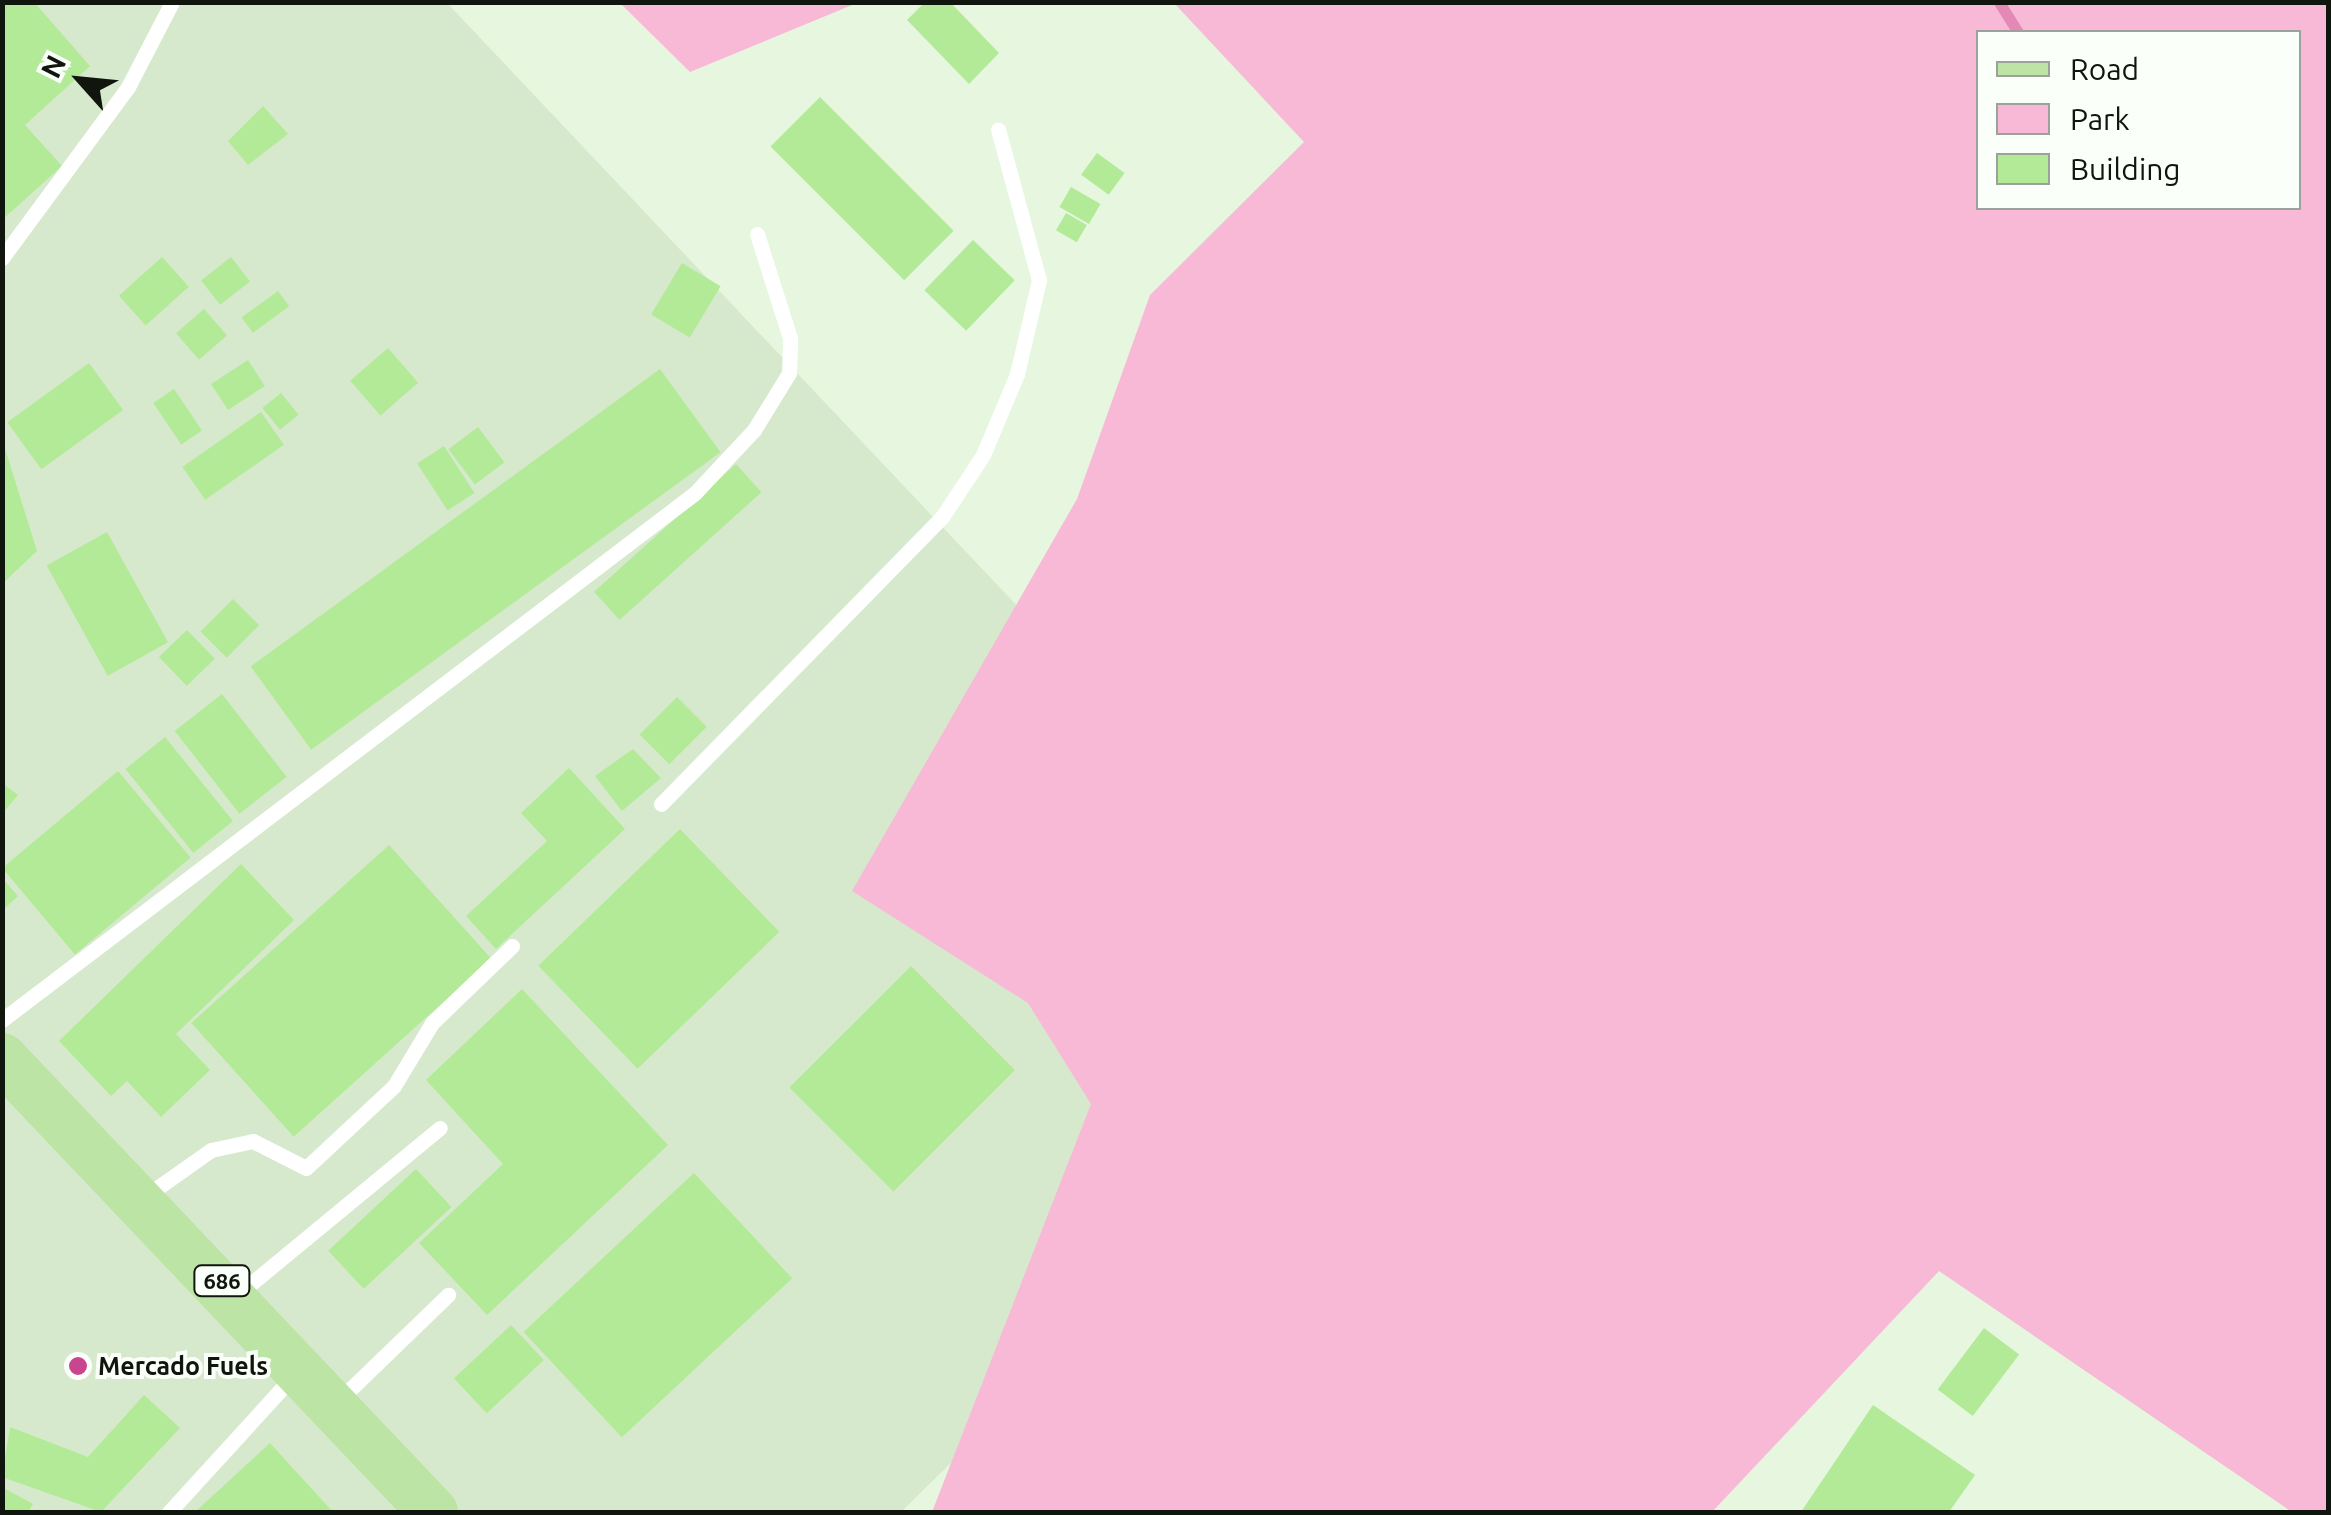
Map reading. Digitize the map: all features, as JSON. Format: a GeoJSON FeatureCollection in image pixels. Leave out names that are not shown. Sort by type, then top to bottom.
{"type":"FeatureCollection","features":[{"type":"Feature","properties":{"kind":"main road","name":"686"},"geometry":{"type":"LineString","coordinates":[[2,1058],[236,1296],[433,1512]]}},
{"type":"Feature","properties":{"kind":"lane"},"geometry":{"type":"LineString","coordinates":[[2,258],[128,87],[172,2]]}},
{"type":"Feature","properties":{"kind":"lane"},"geometry":{"type":"LineString","coordinates":[[660,804],[942,516],[982,455],[1017,374],[1039,280],[998,130]]}},
{"type":"Feature","properties":{"kind":"lane"},"geometry":{"type":"LineString","coordinates":[[2,1020],[695,493],[754,430],[789,373],[790,338],[756,234]]}},
{"type":"Feature","properties":{"kind":"lane"},"geometry":{"type":"LineString","coordinates":[[142,1198],[212,1150],[253,1141],[306,1168],[394,1086],[432,1023],[512,946]]}},
{"type":"Feature","properties":{"kind":"lane"},"geometry":{"type":"LineString","coordinates":[[236,1296],[440,1128]]}},
{"type":"Feature","properties":{"kind":"lane"},"geometry":{"type":"LineString","coordinates":[[335,1404],[448,1295]]}},
{"type":"Feature","properties":{"kind":"lane"},"geometry":{"type":"LineString","coordinates":[[169,1512],[300,1368]]}},
{"type":"Feature","properties":{"kind":"shaded area"},"geometry":{"type":"Polygon","coordinates":[[[3,3],[447,3],[1405,1016],[901,1512],[3,1512],[3,3]]]}},
{"type":"Feature","properties":{"kind":"green space"},"geometry":{"type":"Polygon","coordinates":[[[620,3],[857,3],[690,72],[620,3]]]}},
{"type":"Feature","properties":{"kind":"green space"},"geometry":{"type":"Polygon","coordinates":[[[1174,3],[2328,3],[2328,1512],[2292,1512],[1939,1271],[1712,1512],[932,1512],[1091,1104],[1028,1003],[852,891],[1077,499],[1150,295],[1304,142],[1174,3]]]}},
{"type":"Feature","properties":{"kind":"building"},"geometry":{"type":"Polygon","coordinates":[[[2,2],[34,2],[90,66],[25,125],[62,166],[2,220],[2,2]]]}},
{"type":"Feature","properties":{"kind":"building"},"geometry":{"type":"Polygon","coordinates":[[[925,2],[950,2],[999,53],[969,84],[907,20],[925,2]]]}},
{"type":"Feature","properties":{"kind":"building"},"geometry":{"type":"Polygon","coordinates":[[[820,97],[954,231],[904,280],[771,146],[820,97]]]}},
{"type":"Feature","properties":{"kind":"building"},"geometry":{"type":"Polygon","coordinates":[[[263,106],[288,134],[248,165],[228,141],[263,106]]]}},
{"type":"Feature","properties":{"kind":"building"},"geometry":{"type":"Polygon","coordinates":[[[1097,153],[1125,173],[1109,195],[1081,175],[1097,153]]]}},
{"type":"Feature","properties":{"kind":"building"},"geometry":{"type":"Polygon","coordinates":[[[1071,187],[1100,204],[1089,224],[1060,207],[1071,187]]]}},
{"type":"Feature","properties":{"kind":"building"},"geometry":{"type":"Polygon","coordinates":[[[1066,213],[1087,225],[1077,242],[1056,230],[1066,213]]]}},
{"type":"Feature","properties":{"kind":"building"},"geometry":{"type":"Polygon","coordinates":[[[973,240],[1015,280],[966,331],[924,290],[973,240]]]}},
{"type":"Feature","properties":{"kind":"building"},"geometry":{"type":"Polygon","coordinates":[[[162,257],[189,287],[146,326],[119,296],[162,257]]]}},
{"type":"Feature","properties":{"kind":"building"},"geometry":{"type":"Polygon","coordinates":[[[231,257],[250,281],[220,305],[201,280],[231,257]]]}},
{"type":"Feature","properties":{"kind":"building"},"geometry":{"type":"Polygon","coordinates":[[[682,263],[721,286],[690,338],[651,314],[682,263]]]}},
{"type":"Feature","properties":{"kind":"building"},"geometry":{"type":"Polygon","coordinates":[[[278,291],[289,306],[253,333],[242,317],[278,291]]]}},
{"type":"Feature","properties":{"kind":"building"},"geometry":{"type":"Polygon","coordinates":[[[204,309],[227,335],[199,360],[176,333],[204,309]]]}},
{"type":"Feature","properties":{"kind":"building"},"geometry":{"type":"Polygon","coordinates":[[[388,348],[418,383],[380,416],[350,381],[388,348]]]}},
{"type":"Feature","properties":{"kind":"building"},"geometry":{"type":"Polygon","coordinates":[[[248,360],[265,386],[228,410],[211,384],[248,360]]]}},
{"type":"Feature","properties":{"kind":"building"},"geometry":{"type":"Polygon","coordinates":[[[89,363],[123,410],[41,469],[7,422],[89,363]]]}},
{"type":"Feature","properties":{"kind":"building"},"geometry":{"type":"Polygon","coordinates":[[[660,369],[721,452],[311,750],[251,666],[660,369]]]}},
{"type":"Feature","properties":{"kind":"building"},"geometry":{"type":"Polygon","coordinates":[[[174,389],[202,430],[181,444],[153,403],[174,389]]]}},
{"type":"Feature","properties":{"kind":"building"},"geometry":{"type":"Polygon","coordinates":[[[281,393],[299,415],[280,430],[262,408],[281,393]]]}},
{"type":"Feature","properties":{"kind":"building"},"geometry":{"type":"Polygon","coordinates":[[[261,412],[284,445],[205,500],[182,467],[261,412]]]}},
{"type":"Feature","properties":{"kind":"building"},"geometry":{"type":"Polygon","coordinates":[[[478,427],[504,462],[475,484],[448,449],[478,427]]]}},
{"type":"Feature","properties":{"kind":"building"},"geometry":{"type":"Polygon","coordinates":[[[2,439],[37,551],[2,584],[2,439]]]}},
{"type":"Feature","properties":{"kind":"building"},"geometry":{"type":"Polygon","coordinates":[[[444,446],[474,493],[448,510],[417,463],[444,446]]]}},
{"type":"Feature","properties":{"kind":"building"},"geometry":{"type":"Polygon","coordinates":[[[736,464],[761,492],[619,620],[594,592],[736,464]]]}},
{"type":"Feature","properties":{"kind":"building"},"geometry":{"type":"Polygon","coordinates":[[[107,532],[168,642],[108,676],[47,565],[107,532]]]}},
{"type":"Feature","properties":{"kind":"building"},"geometry":{"type":"Polygon","coordinates":[[[233,599],[259,625],[227,658],[200,632],[233,599]]]}},
{"type":"Feature","properties":{"kind":"building"},"geometry":{"type":"Polygon","coordinates":[[[187,630],[215,659],[187,686],[159,657],[187,630]]]}},
{"type":"Feature","properties":{"kind":"building"},"geometry":{"type":"Polygon","coordinates":[[[222,694],[287,777],[239,814],[175,731],[222,694]]]}},
{"type":"Feature","properties":{"kind":"building"},"geometry":{"type":"Polygon","coordinates":[[[677,697],[707,727],[669,764],[640,734],[677,697]]]}},
{"type":"Feature","properties":{"kind":"building"},"geometry":{"type":"Polygon","coordinates":[[[165,737],[233,821],[193,853],[125,769],[165,737]]]}},
{"type":"Feature","properties":{"kind":"building"},"geometry":{"type":"Polygon","coordinates":[[[633,749],[661,778],[622,811],[595,776],[633,749]]]}},
{"type":"Feature","properties":{"kind":"building"},"geometry":{"type":"Polygon","coordinates":[[[569,768],[625,829],[496,949],[466,916],[547,841],[521,813],[569,768]]]}},
{"type":"Feature","properties":{"kind":"building"},"geometry":{"type":"Polygon","coordinates":[[[118,771],[191,858],[75,955],[2,868],[118,771]]]}},
{"type":"Feature","properties":{"kind":"building"},"geometry":{"type":"Polygon","coordinates":[[[2,783],[18,795],[2,814],[2,783]]]}},
{"type":"Feature","properties":{"kind":"building"},"geometry":{"type":"Polygon","coordinates":[[[680,829],[779,932],[638,1069],[538,966],[680,829]]]}},
{"type":"Feature","properties":{"kind":"building"},"geometry":{"type":"Polygon","coordinates":[[[389,845],[491,959],[294,1137],[191,1023],[389,845]]]}},
{"type":"Feature","properties":{"kind":"building"},"geometry":{"type":"Polygon","coordinates":[[[241,864],[294,920],[176,1034],[210,1070],[161,1117],[127,1081],[111,1096],[59,1041],[241,864]]]}},
{"type":"Feature","properties":{"kind":"building"},"geometry":{"type":"Polygon","coordinates":[[[2,878],[18,896],[2,911],[2,878]]]}},
{"type":"Feature","properties":{"kind":"building"},"geometry":{"type":"Polygon","coordinates":[[[911,966],[1015,1070],[893,1192],[789,1088],[911,966]]]}},
{"type":"Feature","properties":{"kind":"building"},"geometry":{"type":"Polygon","coordinates":[[[522,989],[668,1145],[487,1315],[419,1243],[503,1164],[426,1080],[522,989]]]}},
{"type":"Feature","properties":{"kind":"building"},"geometry":{"type":"Polygon","coordinates":[[[416,1169],[451,1207],[364,1289],[328,1251],[416,1169]]]}},
{"type":"Feature","properties":{"kind":"building"},"geometry":{"type":"Polygon","coordinates":[[[694,1173],[792,1278],[622,1437],[524,1332],[694,1173]]]}},
{"type":"Feature","properties":{"kind":"building"},"geometry":{"type":"Polygon","coordinates":[[[511,1325],[544,1360],[487,1413],[454,1378],[511,1325]]]}},
{"type":"Feature","properties":{"kind":"building"},"geometry":{"type":"Polygon","coordinates":[[[1984,1328],[2019,1354],[1973,1416],[1938,1389],[1984,1328]]]}},
{"type":"Feature","properties":{"kind":"building"},"geometry":{"type":"Polygon","coordinates":[[[144,1395],[180,1428],[101,1512],[2,1477],[10,1427],[88,1457],[144,1395]]]}},
{"type":"Feature","properties":{"kind":"building"},"geometry":{"type":"Polygon","coordinates":[[[1873,1405],[1975,1475],[1949,1512],[1801,1512],[1873,1405]]]}},
{"type":"Feature","properties":{"kind":"building"},"geometry":{"type":"Polygon","coordinates":[[[270,1443],[333,1512],[195,1512],[270,1443]]]}},
{"type":"Feature","properties":{"kind":"building"},"geometry":{"type":"Polygon","coordinates":[[[2,1487],[33,1504],[28,1512],[2,1512],[2,1487]]]}},
{"type":"Feature","properties":{"kind":"waterway"},"geometry":{"type":"LineString","coordinates":[[1999,2],[2017,30]]}},
{"type":"Feature","properties":{"kind":"place","name":"Mercado Fuels"},"geometry":{"type":"Point","coordinates":[78,1366]}}]}
